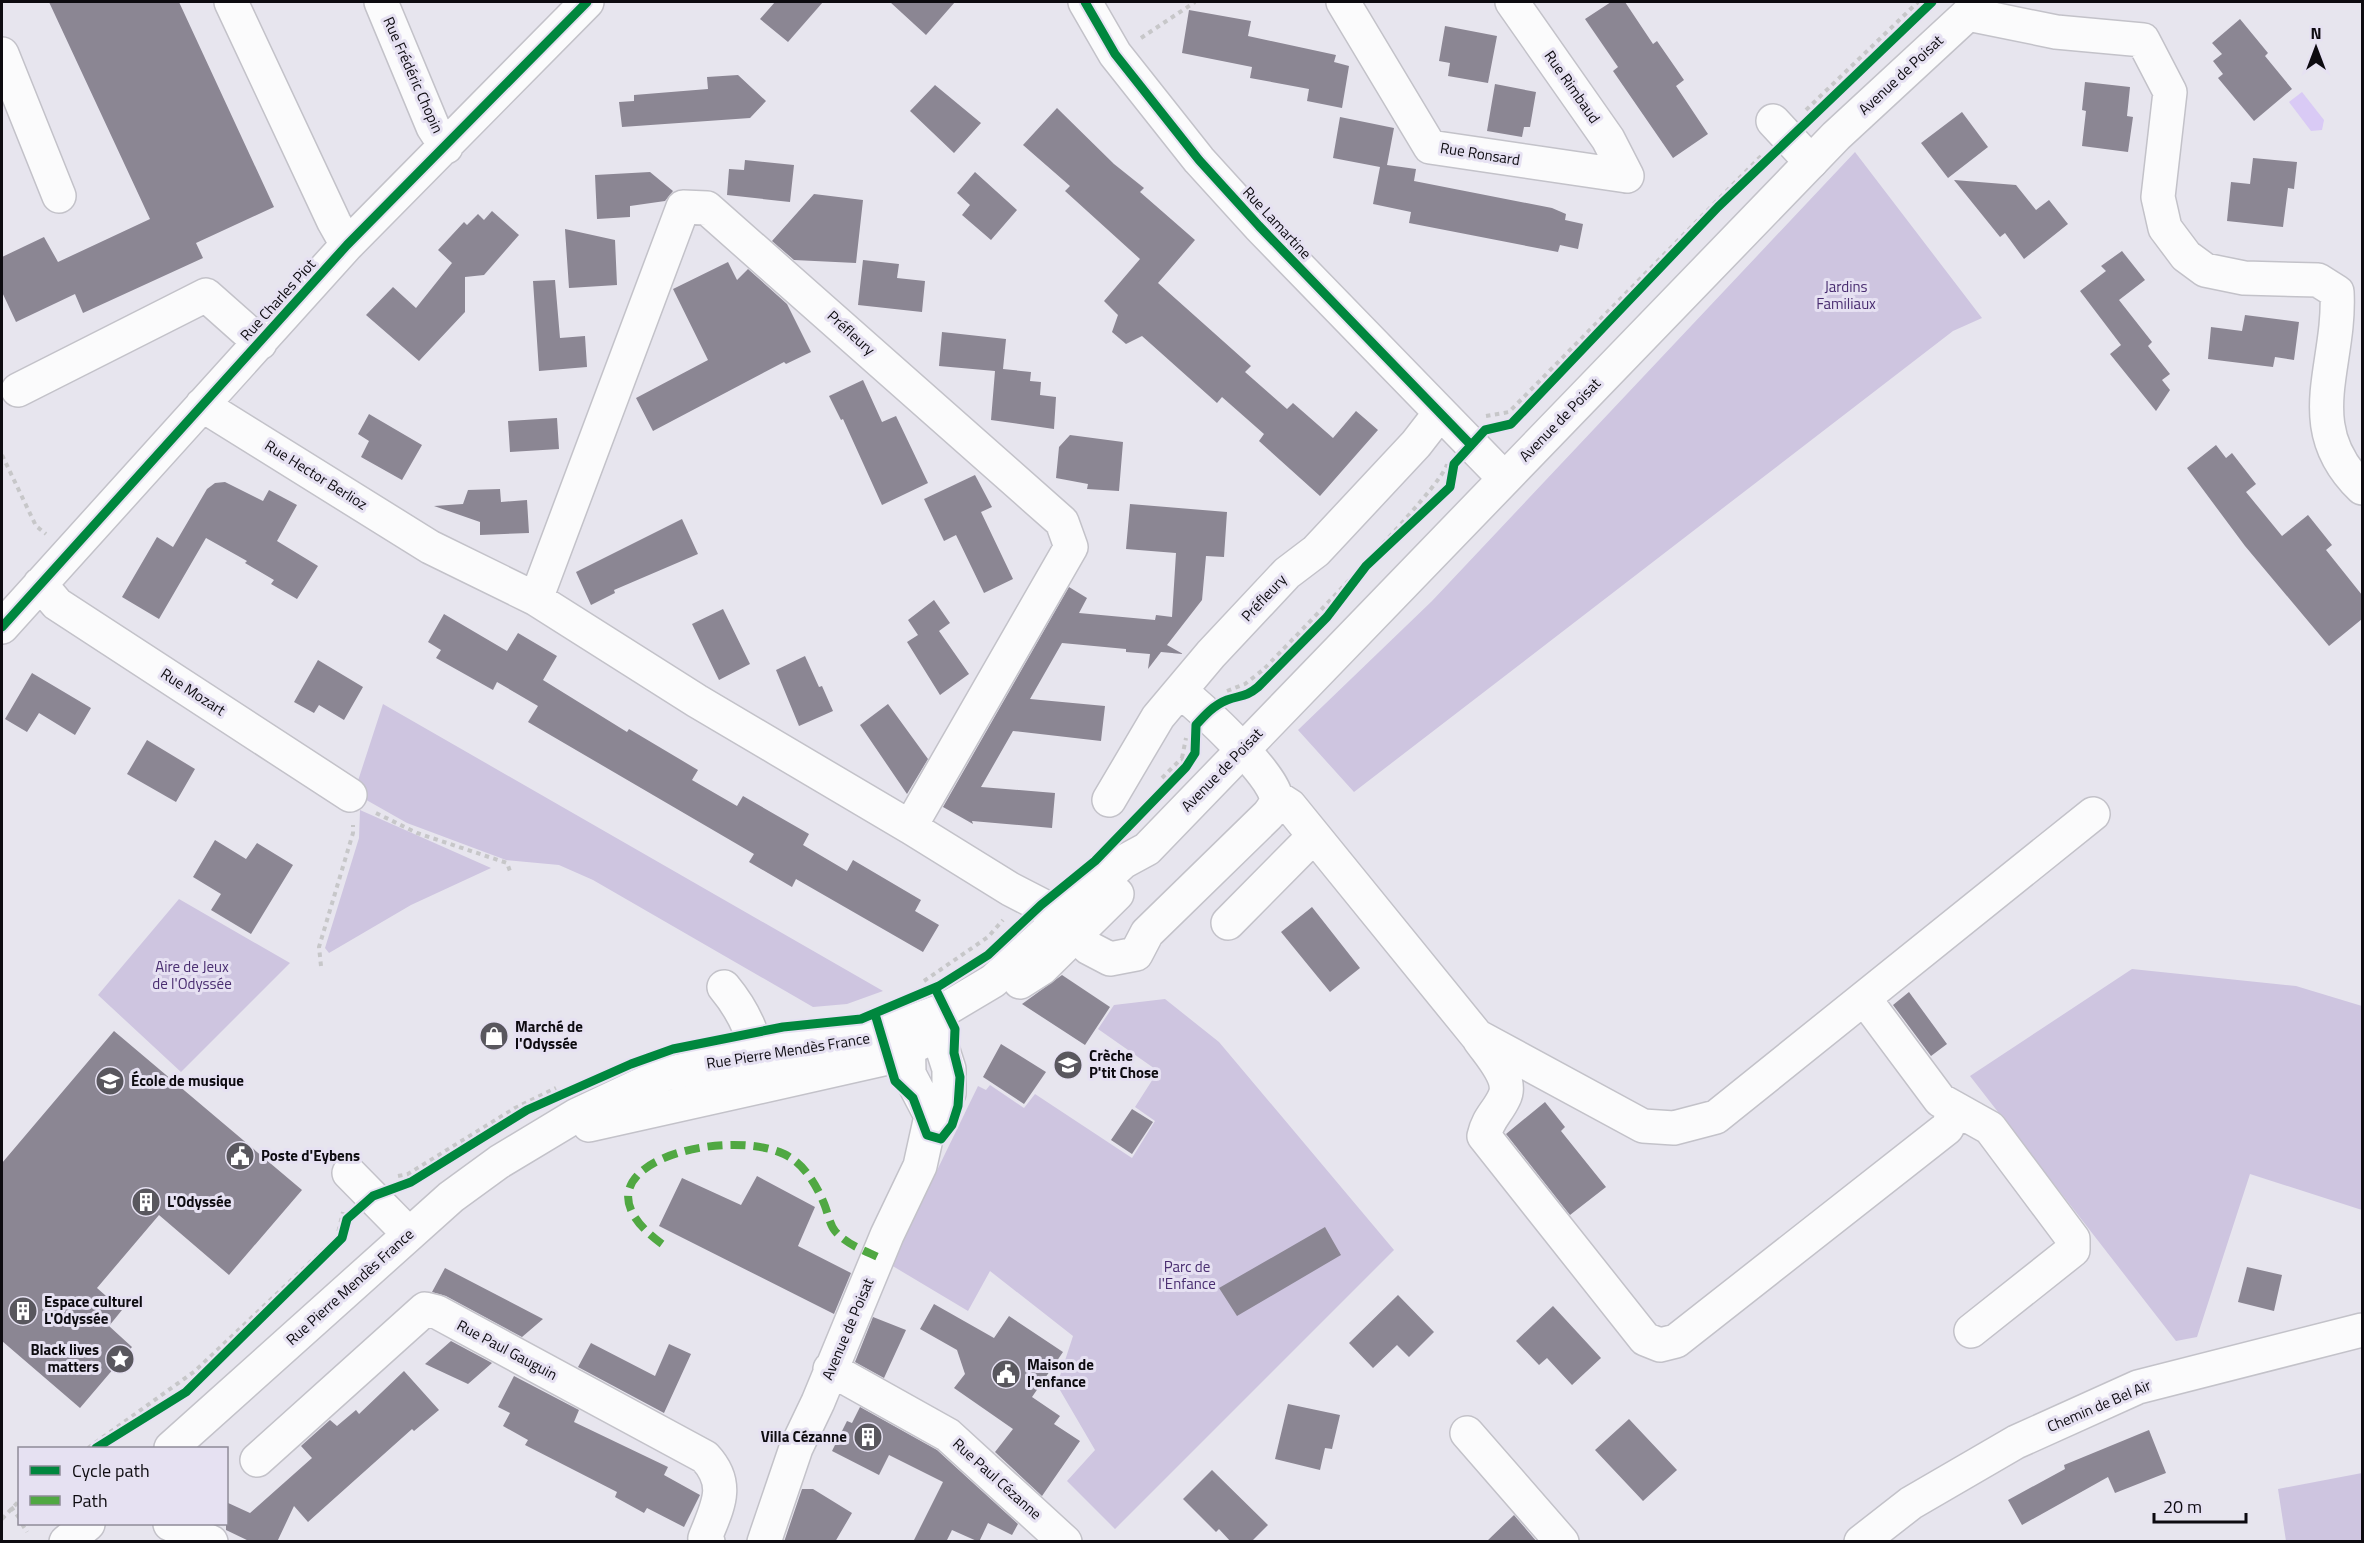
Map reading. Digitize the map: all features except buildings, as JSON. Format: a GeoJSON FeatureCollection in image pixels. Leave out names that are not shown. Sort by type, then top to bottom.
{"type":"FeatureCollection","features":[{"type":"Feature","properties":{"kind":"street"},"geometry":{"type":"LineString","coordinates":[[231,2],[334,222],[347,244]]}},
{"type":"Feature","properties":{"kind":"street","name":"Rue Frédéric Chopin"},"geometry":{"type":"LineString","coordinates":[[381,2],[433,127],[446,147]]}},
{"type":"Feature","properties":{"kind":"street","name":"Rue Charles Piot"},"geometry":{"type":"LineString","coordinates":[[2,627],[347,244],[446,147],[587,2]]}},
{"type":"Feature","properties":{"kind":"street","name":"Rue Lamartine"},"geometry":{"type":"LineString","coordinates":[[1086,2],[1115,54],[1206,168],[1504,478]]}},
{"type":"Feature","properties":{"kind":"street","name":"Rue Ronsard"},"geometry":{"type":"LineString","coordinates":[[1343,2],[1430,147],[1627,176]]}},
{"type":"Feature","properties":{"kind":"street","name":"Rue Rimbaud"},"geometry":{"type":"LineString","coordinates":[[1512,2],[1608,139],[1627,176]]}},
{"type":"Feature","properties":{"kind":"street"},"geometry":{"type":"LineString","coordinates":[[1974,8],[2056,32],[2143,40],[2170,93],[2158,197],[2165,228],[2186,256],[2205,270],[2244,278],[2318,280],[2337,292],[2338,317],[2327,404],[2328,438],[2345,471],[2362,488]]}},
{"type":"Feature","properties":{"kind":"street","name":"Avenue de Poisat"},"geometry":{"type":"LineString","coordinates":[[764,1542],[792,1459],[887,1235],[920,1166],[931,1116],[909,1074],[922,1031],[1067,928],[1123,862],[1147,849],[1504,478],[1794,134],[1974,8]]}},
{"type":"Feature","properties":{"kind":"street"},"geometry":{"type":"LineString","coordinates":[[2,54],[60,196]]}},
{"type":"Feature","properties":{"kind":"street","name":"Préfleury"},"geometry":{"type":"LineString","coordinates":[[536,599],[683,207],[708,208],[1062,522],[1071,547],[910,827]]}},
{"type":"Feature","properties":{"kind":"street"},"geometry":{"type":"LineString","coordinates":[[18,390],[206,295],[260,343]]}},
{"type":"Feature","properties":{"kind":"street","name":"Rue Hector Berlioz"},"geometry":{"type":"LineString","coordinates":[[202,405],[430,547],[536,599]]}},
{"type":"Feature","properties":{"kind":"street","name":"Préfleury"},"geometry":{"type":"LineString","coordinates":[[1109,800],[1158,717],[1180,691],[1287,573],[1316,551],[1393,469],[1440,413]]}},
{"type":"Feature","properties":{"kind":"street","name":"Rue Mozart"},"geometry":{"type":"LineString","coordinates":[[40,584],[57,604],[350,795]]}},
{"type":"Feature","properties":{"kind":"street"},"geometry":{"type":"LineString","coordinates":[[536,599],[697,701],[1010,889],[1041,904],[1089,948],[1110,959],[1136,954],[1147,933],[1268,814],[1274,807],[1276,797]]}},
{"type":"Feature","properties":{"kind":"street"},"geometry":{"type":"LineString","coordinates":[[1180,691],[1232,738],[1241,751],[1264,774],[1276,797],[1290,806],[1477,1036],[1505,1078],[1506,1097],[1487,1122],[1484,1136],[1645,1339],[1659,1346],[1676,1341],[1947,1128],[1956,1110]]}},
{"type":"Feature","properties":{"kind":"street"},"geometry":{"type":"LineString","coordinates":[[1477,1036],[1643,1126],[1674,1128],[1716,1117],[2093,814]]}},
{"type":"Feature","properties":{"kind":"street"},"geometry":{"type":"LineString","coordinates":[[1228,923],[1314,836]]}},
{"type":"Feature","properties":{"kind":"street"},"geometry":{"type":"LineString","coordinates":[[633,1113],[674,1090],[699,1082],[750,1072],[755,1066],[756,1053],[743,1014],[724,987]]}},
{"type":"Feature","properties":{"kind":"street"},"geometry":{"type":"LineString","coordinates":[[1864,998],[1940,1100],[1990,1128],[2073,1239],[2073,1250],[1971,1331]]}},
{"type":"Feature","properties":{"kind":"street","name":"Rue Pierre Mendès France"},"geometry":{"type":"LineString","coordinates":[[173,1447],[408,1233],[477,1177],[577,1115],[645,1082],[684,1069],[756,1053],[922,1031]]}},
{"type":"Feature","properties":{"kind":"street","name":"Rue Pierre Mendès France"},"geometry":{"type":"LineString","coordinates":[[539,1139],[633,1113],[888,1058],[922,1031]]}},
{"type":"Feature","properties":{"kind":"street"},"geometry":{"type":"LineString","coordinates":[[350,1173],[408,1233]]}},
{"type":"Feature","properties":{"kind":"street","name":"Rue Paul Gauguin"},"geometry":{"type":"LineString","coordinates":[[257,1460],[425,1309],[437,1312],[705,1457],[714,1467],[721,1497],[705,1538],[708,1542]]}},
{"type":"Feature","properties":{"kind":"street","name":"Chemin de Bel Air"},"geometry":{"type":"LineString","coordinates":[[1861,1542],[1911,1503],[2016,1442],[2138,1387],[2362,1330]]}},
{"type":"Feature","properties":{"kind":"street","name":"Rue Paul Cézanne"},"geometry":{"type":"LineString","coordinates":[[830,1369],[948,1435],[1065,1542]]}},
{"type":"Feature","properties":{"kind":"street"},"geometry":{"type":"LineString","coordinates":[[1467,1433],[1562,1542]]}},
{"type":"Feature","properties":{"kind":"street"},"geometry":{"type":"LineString","coordinates":[[66,1542],[87,1525]]}},
{"type":"Feature","properties":{"kind":"street"},"geometry":{"type":"LineString","coordinates":[[172,1525],[211,1542]]}},
{"type":"Feature","properties":{"kind":"path"},"geometry":{"type":"LineString","coordinates":[[1115,54],[1196,2]]}},
{"type":"Feature","properties":{"kind":"path"},"geometry":{"type":"LineString","coordinates":[[1794,134],[1918,2]]}},
{"type":"Feature","properties":{"kind":"path"},"geometry":{"type":"LineString","coordinates":[[1452,475],[1454,464],[1485,430],[1510,424],[1526,409],[1661,264],[1932,2]]}},
{"type":"Feature","properties":{"kind":"path"},"geometry":{"type":"LineString","coordinates":[[2,454],[36,526],[71,553]]}},
{"type":"Feature","properties":{"kind":"path"},"geometry":{"type":"LineString","coordinates":[[1258,687],[1327,617],[1366,566],[1433,502]]}},
{"type":"Feature","properties":{"kind":"path"},"geometry":{"type":"LineString","coordinates":[[1163,790],[1186,767],[1195,753],[1196,724],[1215,707],[1237,698]]}},
{"type":"Feature","properties":{"kind":"path"},"geometry":{"type":"LineString","coordinates":[[1157,782],[1182,758],[1186,767]]}},
{"type":"Feature","properties":{"kind":"path"},"geometry":{"type":"LineString","coordinates":[[350,795],[365,807],[417,833],[507,863],[511,874]]}},
{"type":"Feature","properties":{"kind":"path"},"geometry":{"type":"LineString","coordinates":[[321,966],[319,947],[353,833],[350,795]]}},
{"type":"Feature","properties":{"kind":"path"},"geometry":{"type":"LineString","coordinates":[[186,1392],[342,1238],[347,1219],[372,1196],[411,1182],[526,1110],[565,1093]]}},
{"type":"Feature","properties":{"kind":"path"},"geometry":{"type":"LineString","coordinates":[[99,1447],[176,1398]]}},
{"type":"Feature","properties":{"kind":"path"},"geometry":{"type":"LineString","coordinates":[[2,1519],[18,1502]]}},
{"type":"Feature","properties":{"kind":"path"},"geometry":{"type":"LineString","coordinates":[[11,1507],[18,1520]]}},
{"type":"Feature","properties":{"kind":"path"},"geometry":{"type":"LineString","coordinates":[[22,1525],[27,1532]]}},
{"type":"Feature","properties":{"kind":"green space","name":"Jardins Familiaux"},"geometry":{"type":"Polygon","coordinates":[[[1855,152],[1982,318],[1953,331],[1354,792],[1298,730],[1432,601],[1855,152]]]}},
{"type":"Feature","properties":{"kind":"green space"},"geometry":{"type":"Polygon","coordinates":[[[383,704],[883,991],[847,1004],[813,1007],[593,880],[559,865],[506,860],[407,823],[354,793],[383,704]]]}},
{"type":"Feature","properties":{"kind":"green space"},"geometry":{"type":"Polygon","coordinates":[[[360,810],[491,868],[411,905],[329,953],[325,948],[359,838],[360,810]]]}},
{"type":"Feature","properties":{"kind":"green space","name":"Aire de Jeux de l'Odyssée"},"geometry":{"type":"Polygon","coordinates":[[[179,899],[290,963],[181,1072],[98,995],[179,899]]]}},
{"type":"Feature","properties":{"kind":"green space"},"geometry":{"type":"Polygon","coordinates":[[[2132,969],[2296,986],[2362,1006],[2362,1210],[2250,1174],[2197,1337],[2176,1341],[1970,1076],[2132,969]]]}},
{"type":"Feature","properties":{"kind":"green space","name":"Parc de l'Enfance"},"geometry":{"type":"Polygon","coordinates":[[[1165,999],[1219,1042],[1394,1250],[1115,1529],[1067,1481],[1095,1450],[1057,1385],[1073,1336],[990,1271],[968,1311],[891,1265],[978,1086],[986,1090],[990,1085],[1024,1108],[1035,1094],[1132,1158],[1155,1121],[1135,1107],[1158,1071],[1098,1029],[1114,1005],[1165,999]]]}},
{"type":"Feature","properties":{"kind":"green space"},"geometry":{"type":"Polygon","coordinates":[[[2362,1473],[2362,1541],[2286,1541],[2278,1489],[2362,1473]]]}},
{"type":"Feature","properties":{"kind":"shaded area"},"geometry":{"type":"Polygon","coordinates":[[[2302,92],[2324,120],[2322,130],[2311,131],[2289,102],[2302,92]]]}},
{"type":"Feature","properties":{"kind":"marked path"},"geometry":{"type":"LineString","coordinates":[[662,1244],[635,1217],[628,1194],[638,1174],[660,1160],[690,1150],[724,1145],[756,1146],[784,1154],[798,1164],[818,1191],[830,1223],[839,1236],[878,1257]]}},
{"type":"Feature","properties":{"kind":"cycle path"},"geometry":{"type":"LineString","coordinates":[[2,627],[347,245],[587,2]]}},
{"type":"Feature","properties":{"kind":"cycle path"},"geometry":{"type":"LineString","coordinates":[[1085,2],[1115,54],[1199,160],[1259,226],[1471,445]]}},
{"type":"Feature","properties":{"kind":"cycle path"},"geometry":{"type":"LineString","coordinates":[[98,1447],[186,1392],[342,1238],[347,1219],[373,1196],[411,1182],[527,1110],[631,1064],[673,1049],[783,1027],[861,1019],[939,986],[988,955],[1041,905],[1095,861],[1186,767],[1195,753],[1196,725],[1218,705],[1247,694],[1258,687],[1327,617],[1366,566],[1450,487],[1454,464],[1485,430],[1511,424],[1718,207],[1932,2]]}},
{"type":"Feature","properties":{"kind":"cycle path"},"geometry":{"type":"LineString","coordinates":[[875,1014],[895,1081],[913,1098],[927,1135],[941,1139],[952,1125],[958,1106],[960,1077],[954,1053],[955,1029],[935,988]]}},
{"type":"Feature","properties":{"kind":"place","name":"Marché de l'Odyssée"},"geometry":{"type":"Point","coordinates":[494,1036]}},
{"type":"Feature","properties":{"kind":"place","name":"Crèche P'tit Chose"},"geometry":{"type":"Point","coordinates":[1068,1065]}},
{"type":"Feature","properties":{"kind":"place","name":"École de musique"},"geometry":{"type":"Point","coordinates":[110,1081]}},
{"type":"Feature","properties":{"kind":"place","name":"Poste d'Eybens"},"geometry":{"type":"Point","coordinates":[240,1156]}},
{"type":"Feature","properties":{"kind":"place","name":"L'Odyssée"},"geometry":{"type":"Point","coordinates":[146,1202]}},
{"type":"Feature","properties":{"kind":"place","name":"Espace culturel L'Odyssée"},"geometry":{"type":"Point","coordinates":[23,1311]}},
{"type":"Feature","properties":{"kind":"place","name":"Black lives matters"},"geometry":{"type":"Point","coordinates":[120,1359]}},
{"type":"Feature","properties":{"kind":"place","name":"Maison de l'enfance"},"geometry":{"type":"Point","coordinates":[1006,1374]}},
{"type":"Feature","properties":{"kind":"place","name":"Villa Cézanne"},"geometry":{"type":"Point","coordinates":[868,1437]}}]}
